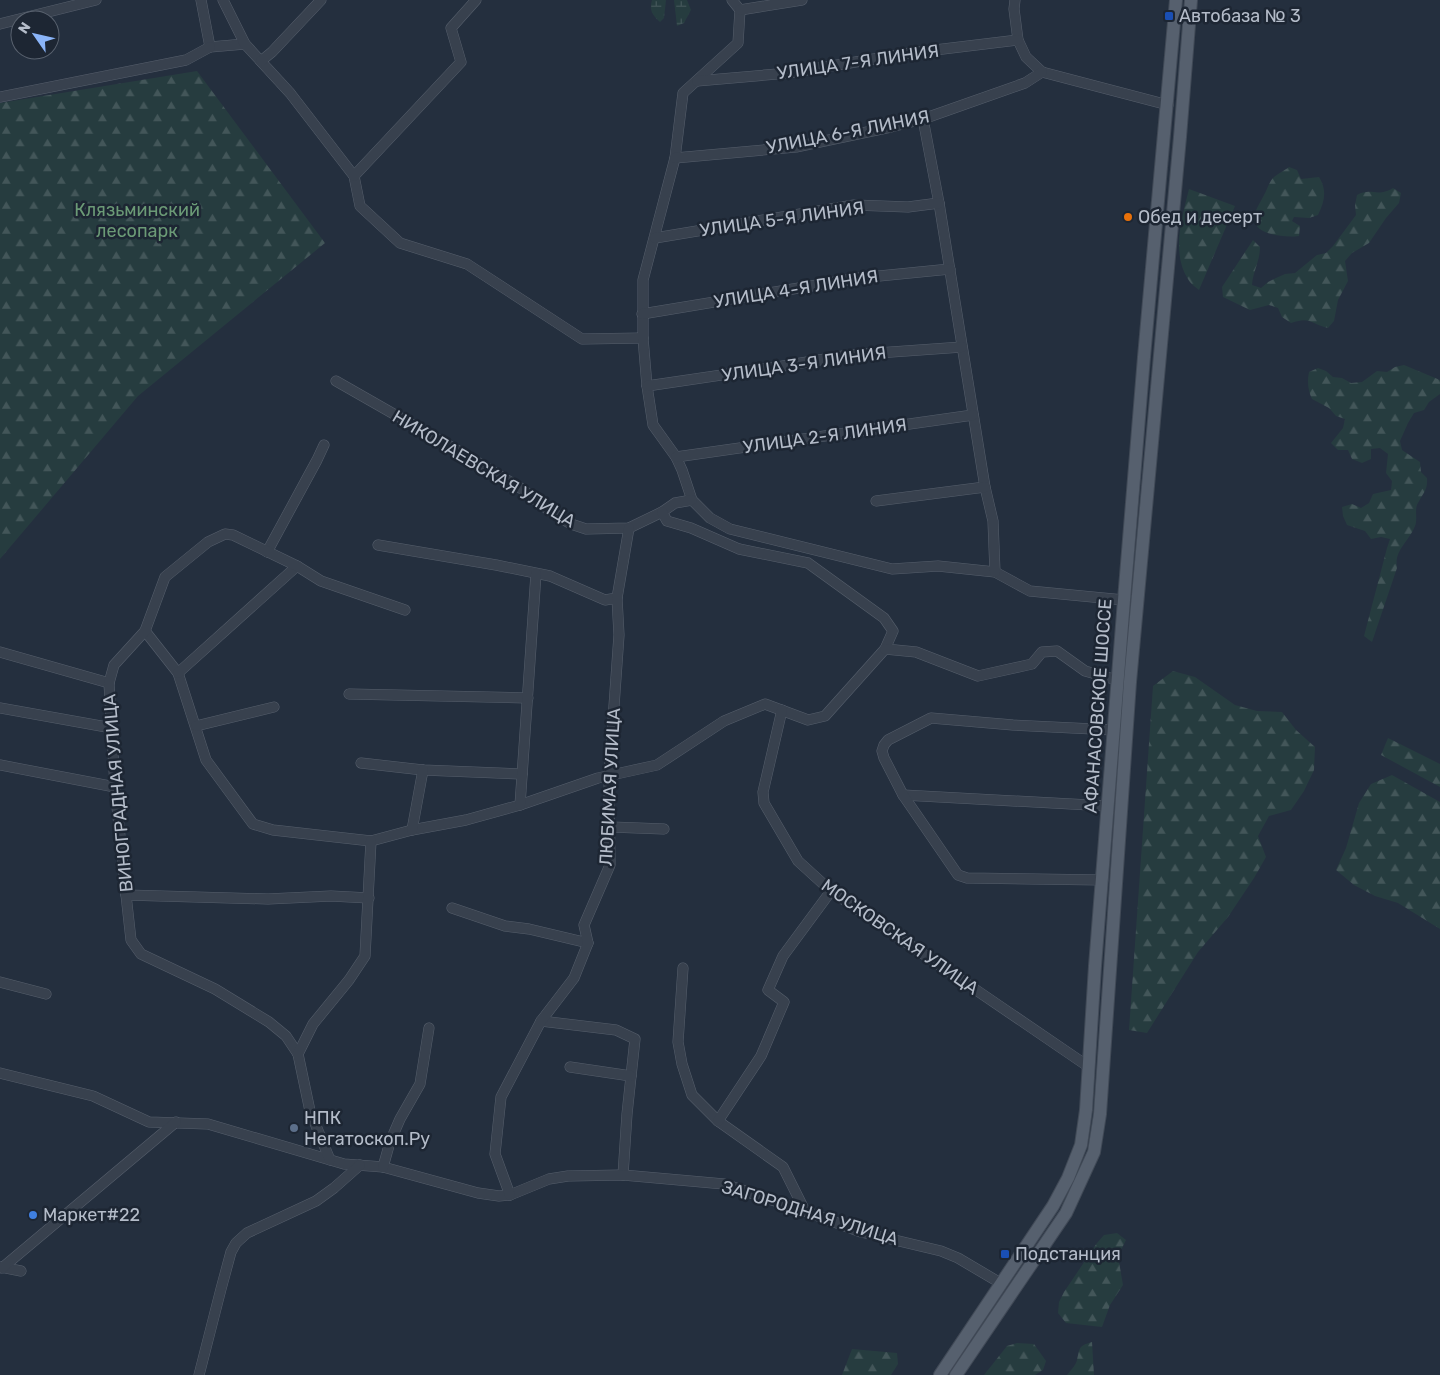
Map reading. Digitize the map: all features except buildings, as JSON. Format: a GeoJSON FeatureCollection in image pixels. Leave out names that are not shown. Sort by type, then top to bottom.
{"type":"FeatureCollection","features":[{"type":"Feature","properties":{"kind":"main road","name":"АФАНАСОВСКОЕ ШОССЕ"},"geometry":{"type":"LineString","coordinates":[[940,1375],[1053,1206],[1068,1178],[1081,1145],[1086,1110],[1117,680],[1176,0]]}},
{"type":"Feature","properties":{"kind":"main road","name":"АФАНАСОВСКОЕ ШОССЕ"},"geometry":{"type":"LineString","coordinates":[[956,1375],[1066,1213],[1094,1152],[1100,1114],[1130,682],[1191,0]]}},
{"type":"Feature","properties":{"kind":"street"},"geometry":{"type":"LineString","coordinates":[[0,24],[96,0]]}},
{"type":"Feature","properties":{"kind":"street"},"geometry":{"type":"LineString","coordinates":[[200,0],[210,47]]}},
{"type":"Feature","properties":{"kind":"street"},"geometry":{"type":"LineString","coordinates":[[224,0],[245,44],[290,93],[354,176],[360,206],[400,243],[467,264],[582,339],[643,338]]}},
{"type":"Feature","properties":{"kind":"street"},"geometry":{"type":"LineString","coordinates":[[261,60],[272,52],[321,0]]}},
{"type":"Feature","properties":{"kind":"street"},"geometry":{"type":"LineString","coordinates":[[354,176],[461,62],[451,28],[476,0]]}},
{"type":"Feature","properties":{"kind":"street"},"geometry":{"type":"LineString","coordinates":[[732,0],[740,10],[738,43],[683,93],[675,158],[643,280],[643,338],[647,386],[653,425],[676,457],[692,500],[710,518],[730,529],[882,567],[892,569],[938,566],[994,572],[1030,590],[1124,600]]}},
{"type":"Feature","properties":{"kind":"street"},"geometry":{"type":"LineString","coordinates":[[740,10],[802,0]]}},
{"type":"Feature","properties":{"kind":"street"},"geometry":{"type":"LineString","coordinates":[[1015,0],[1014,9],[1018,40],[1026,57],[1042,72],[1168,104]]}},
{"type":"Feature","properties":{"kind":"street","name":"УЛИЦА 7-Я ЛИНИЯ"},"geometry":{"type":"LineString","coordinates":[[697,81],[789,73],[910,53],[1018,40]]}},
{"type":"Feature","properties":{"kind":"street"},"geometry":{"type":"LineString","coordinates":[[0,97],[186,60],[210,47],[245,44]]}},
{"type":"Feature","properties":{"kind":"street","name":"УЛИЦА 6-Я ЛИНИЯ"},"geometry":{"type":"LineString","coordinates":[[675,158],[796,146],[923,119],[1025,83],[1042,72]]}},
{"type":"Feature","properties":{"kind":"street"},"geometry":{"type":"LineString","coordinates":[[923,119],[940,203],[973,415],[985,487],[993,521],[994,572]]}},
{"type":"Feature","properties":{"kind":"street","name":"УЛИЦА 5-Я ЛИНИЯ"},"geometry":{"type":"LineString","coordinates":[[655,238],[854,205],[908,207],[940,203]]}},
{"type":"Feature","properties":{"kind":"street","name":"УЛИЦА 4-Я ЛИНИЯ"},"geometry":{"type":"LineString","coordinates":[[642,314],[859,278],[950,269]]}},
{"type":"Feature","properties":{"kind":"street","name":"УЛИЦА 3-Я ЛИНИЯ"},"geometry":{"type":"LineString","coordinates":[[647,386],[849,355],[962,346]]}},
{"type":"Feature","properties":{"kind":"street","name":"НИКОЛАЕВСКАЯ УЛИЦА"},"geometry":{"type":"LineString","coordinates":[[336,381],[522,489],[551,512],[571,524],[586,529],[629,528],[662,512],[675,503],[692,500]]}},
{"type":"Feature","properties":{"kind":"street","name":"УЛИЦА 2-Я ЛИНИЯ"},"geometry":{"type":"LineString","coordinates":[[676,457],[973,415]]}},
{"type":"Feature","properties":{"kind":"street"},"geometry":{"type":"LineString","coordinates":[[267,552],[324,445]]}},
{"type":"Feature","properties":{"kind":"street"},"geometry":{"type":"LineString","coordinates":[[876,502],[985,487]]}},
{"type":"Feature","properties":{"kind":"street"},"geometry":{"type":"LineString","coordinates":[[145,632],[178,673],[206,760],[253,824],[273,830],[371,841],[412,830],[466,820],[520,805],[598,778],[657,765],[724,721],[765,704],[808,720],[824,716],[886,649],[893,632],[884,618],[808,563],[739,549],[691,528],[667,521],[662,512]]}},
{"type":"Feature","properties":{"kind":"street","name":"ЛЮБИМАЯ УЛИЦА"},"geometry":{"type":"LineString","coordinates":[[510,1194],[495,1154],[501,1097],[541,1021],[574,978],[588,943],[584,925],[610,865],[609,777],[619,635],[617,598],[629,528]]}},
{"type":"Feature","properties":{"kind":"street","name":"ВИНОГРАДНАЯ УЛИЦА"},"geometry":{"type":"LineString","coordinates":[[298,1054],[286,1036],[269,1022],[215,989],[141,954],[136,948],[132,940],[126,895],[109,683],[114,665],[145,632],[165,577],[208,542],[225,534],[233,535],[297,566],[321,581],[405,610]]}},
{"type":"Feature","properties":{"kind":"street"},"geometry":{"type":"LineString","coordinates":[[378,545],[550,576],[605,600],[617,598]]}},
{"type":"Feature","properties":{"kind":"street"},"geometry":{"type":"LineString","coordinates":[[178,673],[297,566]]}},
{"type":"Feature","properties":{"kind":"street"},"geometry":{"type":"LineString","coordinates":[[520,805],[536,574]]}},
{"type":"Feature","properties":{"kind":"street"},"geometry":{"type":"LineString","coordinates":[[886,649],[916,652],[978,676],[1032,664],[1042,652],[1057,651],[1085,671],[1117,680]]}},
{"type":"Feature","properties":{"kind":"street"},"geometry":{"type":"LineString","coordinates":[[0,652],[109,683]]}},
{"type":"Feature","properties":{"kind":"street"},"geometry":{"type":"LineString","coordinates":[[349,694],[528,698]]}},
{"type":"Feature","properties":{"kind":"street"},"geometry":{"type":"LineString","coordinates":[[0,708],[112,728]]}},
{"type":"Feature","properties":{"kind":"street"},"geometry":{"type":"LineString","coordinates":[[196,726],[274,708]]}},
{"type":"Feature","properties":{"kind":"street","name":"МОСКОВСКАЯ УЛИЦА"},"geometry":{"type":"LineString","coordinates":[[782,710],[763,792],[764,803],[798,861],[831,891],[1089,1067]]}},
{"type":"Feature","properties":{"kind":"street"},"geometry":{"type":"LineString","coordinates":[[1103,880],[962,877],[956,873],[903,795],[882,751],[888,740],[927,719],[1114,730]]}},
{"type":"Feature","properties":{"kind":"street"},"geometry":{"type":"LineString","coordinates":[[361,763],[423,770],[522,774]]}},
{"type":"Feature","properties":{"kind":"street"},"geometry":{"type":"LineString","coordinates":[[0,765],[116,787]]}},
{"type":"Feature","properties":{"kind":"street"},"geometry":{"type":"LineString","coordinates":[[412,830],[423,770]]}},
{"type":"Feature","properties":{"kind":"street"},"geometry":{"type":"LineString","coordinates":[[903,795],[1108,806]]}},
{"type":"Feature","properties":{"kind":"street"},"geometry":{"type":"LineString","coordinates":[[611,827],[664,829]]}},
{"type":"Feature","properties":{"kind":"street"},"geometry":{"type":"LineString","coordinates":[[330,1160],[310,1111],[298,1054],[313,1024],[349,980],[365,956],[371,841]]}},
{"type":"Feature","properties":{"kind":"street"},"geometry":{"type":"LineString","coordinates":[[718,1121],[761,1056],[784,1002],[768,990],[784,956],[831,891]]}},
{"type":"Feature","properties":{"kind":"street"},"geometry":{"type":"LineString","coordinates":[[126,895],[268,899],[331,896],[369,898]]}},
{"type":"Feature","properties":{"kind":"street"},"geometry":{"type":"LineString","coordinates":[[452,908],[505,926],[588,943]]}},
{"type":"Feature","properties":{"kind":"street"},"geometry":{"type":"LineString","coordinates":[[683,968],[678,1042],[682,1064],[692,1095],[718,1121],[783,1167],[806,1211]]}},
{"type":"Feature","properties":{"kind":"street"},"geometry":{"type":"LineString","coordinates":[[0,982],[46,994]]}},
{"type":"Feature","properties":{"kind":"street"},"geometry":{"type":"LineString","coordinates":[[541,1021],[616,1030],[635,1040],[623,1174]]}},
{"type":"Feature","properties":{"kind":"street"},"geometry":{"type":"LineString","coordinates":[[383,1167],[390,1142],[400,1119],[420,1084],[429,1028]]}},
{"type":"Feature","properties":{"kind":"street"},"geometry":{"type":"LineString","coordinates":[[570,1067],[631,1076]]}},
{"type":"Feature","properties":{"kind":"street","name":"ЗАГОРОДНАЯ УЛИЦА"},"geometry":{"type":"LineString","coordinates":[[0,1073],[93,1096],[149,1122],[208,1124],[344,1164],[383,1167],[478,1193],[499,1196],[510,1194],[549,1179],[568,1176],[623,1174],[724,1184],[806,1211],[861,1232],[941,1250],[1002,1284]]}},
{"type":"Feature","properties":{"kind":"street"},"geometry":{"type":"LineString","coordinates":[[1,1267],[176,1122]]}},
{"type":"Feature","properties":{"kind":"street"},"geometry":{"type":"LineString","coordinates":[[199,1375],[220,1289],[231,1252],[236,1243],[247,1233],[316,1201],[360,1165]]}},
{"type":"Feature","properties":{"kind":"street"},"geometry":{"type":"LineString","coordinates":[[1,1267],[21,1271]]}},
{"type":"Feature","properties":{"kind":"green space"},"geometry":{"type":"Polygon","coordinates":[[[652,0],[666,0],[664,18],[660,22],[652,12],[652,0]]]}},
{"type":"Feature","properties":{"kind":"green space"},"geometry":{"type":"Polygon","coordinates":[[[674,0],[687,0],[691,10],[684,23],[677,26],[674,0]]]}},
{"type":"Feature","properties":{"kind":"green space","name":"Клязьминский лесопарк"},"geometry":{"type":"Polygon","coordinates":[[[197,71],[325,243],[138,396],[0,559],[0,103],[197,71]]]}},
{"type":"Feature","properties":{"kind":"green space"},"geometry":{"type":"Polygon","coordinates":[[[1289,167],[1297,170],[1301,179],[1319,177],[1323,186],[1324,200],[1318,215],[1309,218],[1294,217],[1292,221],[1300,226],[1299,236],[1269,234],[1257,226],[1254,220],[1255,213],[1272,180],[1276,175],[1289,167]]]}},
{"type":"Feature","properties":{"kind":"green space"},"geometry":{"type":"Polygon","coordinates":[[[1393,188],[1401,193],[1399,203],[1369,243],[1352,253],[1345,261],[1348,281],[1338,300],[1334,321],[1328,328],[1307,320],[1291,323],[1282,317],[1278,308],[1269,305],[1250,310],[1223,297],[1222,287],[1253,240],[1260,247],[1252,285],[1261,288],[1268,282],[1285,274],[1295,273],[1317,255],[1326,253],[1356,215],[1357,195],[1367,192],[1383,192],[1393,188]]]}},
{"type":"Feature","properties":{"kind":"green space"},"geometry":{"type":"Polygon","coordinates":[[[1189,189],[1235,206],[1199,290],[1189,280],[1180,258],[1181,223],[1189,189]]]}},
{"type":"Feature","properties":{"kind":"green space"},"geometry":{"type":"Polygon","coordinates":[[[1404,365],[1440,380],[1440,394],[1429,402],[1424,410],[1414,413],[1400,441],[1402,450],[1420,462],[1421,472],[1427,478],[1427,486],[1417,505],[1415,526],[1398,556],[1397,568],[1372,642],[1364,636],[1390,539],[1381,537],[1371,539],[1365,531],[1347,525],[1342,507],[1352,504],[1361,508],[1369,503],[1373,494],[1391,490],[1392,481],[1386,473],[1388,454],[1380,448],[1371,449],[1371,459],[1362,463],[1352,459],[1348,450],[1338,450],[1331,443],[1343,428],[1345,419],[1336,416],[1329,408],[1312,399],[1308,386],[1308,376],[1309,372],[1318,368],[1326,371],[1333,377],[1342,378],[1351,383],[1362,382],[1377,371],[1387,372],[1395,367],[1404,365]]]}},
{"type":"Feature","properties":{"kind":"green space"},"geometry":{"type":"Polygon","coordinates":[[[1173,671],[1195,677],[1235,705],[1257,711],[1282,712],[1296,730],[1315,747],[1314,770],[1304,791],[1291,810],[1269,816],[1258,836],[1266,857],[1228,917],[1198,952],[1147,1033],[1129,1030],[1153,686],[1173,671]]]}},
{"type":"Feature","properties":{"kind":"green space"},"geometry":{"type":"Polygon","coordinates":[[[1388,738],[1440,764],[1440,787],[1381,755],[1388,738]]]}},
{"type":"Feature","properties":{"kind":"green space"},"geometry":{"type":"Polygon","coordinates":[[[1392,775],[1440,802],[1440,929],[1398,903],[1375,896],[1354,885],[1336,870],[1346,848],[1359,803],[1371,784],[1392,775]]]}},
{"type":"Feature","properties":{"kind":"green space"},"geometry":{"type":"Polygon","coordinates":[[[1117,1233],[1126,1240],[1121,1250],[1119,1262],[1123,1285],[1110,1305],[1102,1327],[1066,1323],[1058,1313],[1059,1302],[1064,1292],[1104,1235],[1117,1233]]]}},
{"type":"Feature","properties":{"kind":"green space"},"geometry":{"type":"Polygon","coordinates":[[[1092,1342],[1094,1375],[1067,1375],[1075,1364],[1080,1348],[1092,1342]]]}},
{"type":"Feature","properties":{"kind":"green space"},"geometry":{"type":"Polygon","coordinates":[[[1017,1343],[1034,1344],[1046,1361],[1043,1370],[1035,1375],[984,1375],[1007,1346],[1017,1343]]]}},
{"type":"Feature","properties":{"kind":"green space"},"geometry":{"type":"Polygon","coordinates":[[[852,1349],[897,1353],[898,1364],[891,1375],[842,1375],[852,1349]]]}},
{"type":"Feature","properties":{"kind":"place","name":"Автобаза № 3"},"geometry":{"type":"Point","coordinates":[1169,16]}},
{"type":"Feature","properties":{"kind":"place","name":"Обед и десерт"},"geometry":{"type":"Point","coordinates":[1128,217]}},
{"type":"Feature","properties":{"kind":"place","name":"НПК Негатоскоп.Ру"},"geometry":{"type":"Point","coordinates":[294,1128]}},
{"type":"Feature","properties":{"kind":"place","name":"Маркет#22"},"geometry":{"type":"Point","coordinates":[33,1215]}},
{"type":"Feature","properties":{"kind":"place","name":"Подстанция"},"geometry":{"type":"Point","coordinates":[1005,1254]}}]}
